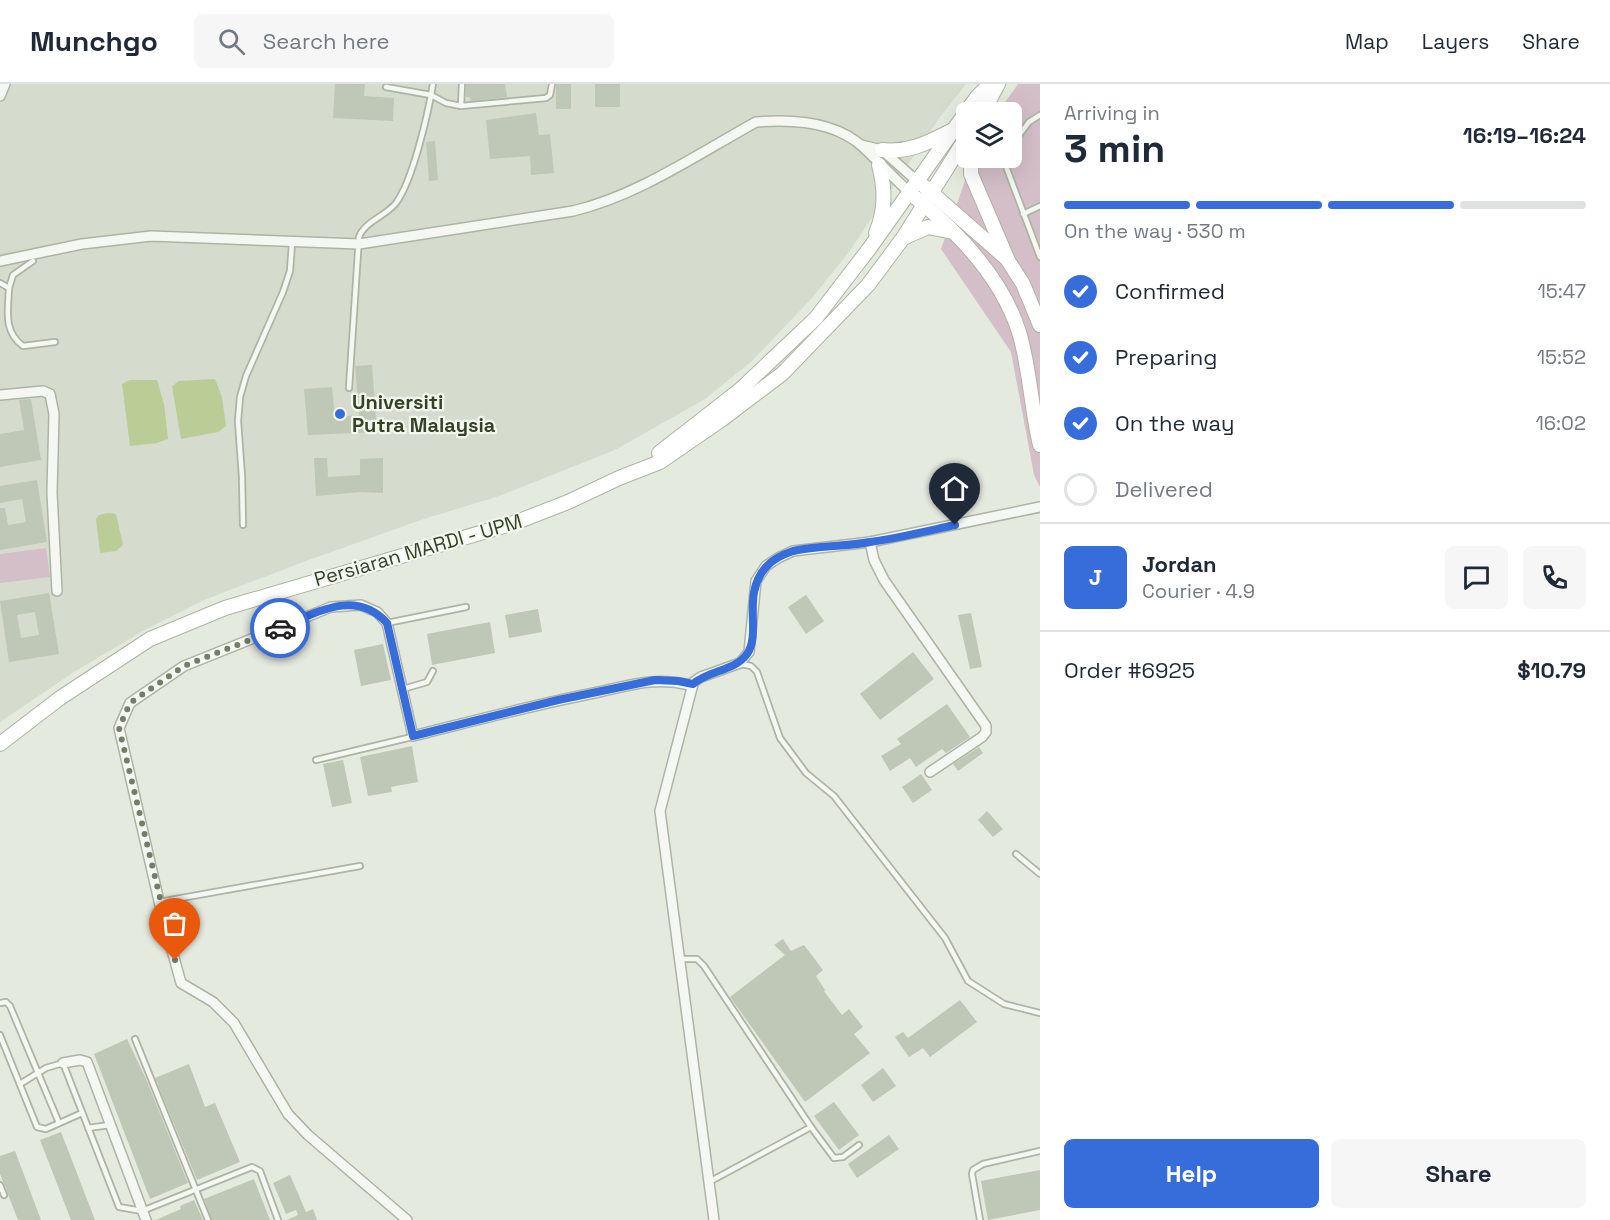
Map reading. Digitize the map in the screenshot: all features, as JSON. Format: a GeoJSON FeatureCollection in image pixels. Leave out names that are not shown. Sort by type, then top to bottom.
{"type":"FeatureCollection","features":[{"type":"Feature","properties":{"kind":"street"},"geometry":{"type":"LineString","coordinates":[[0,96],[5,84]]}},
{"type":"Feature","properties":{"kind":"street","name":"Persiaran MARDI - UPM"},"geometry":{"type":"LineString","coordinates":[[619,478],[655,456],[741,389],[816,318],[910,194],[977,97],[990,84]]}},
{"type":"Feature","properties":{"kind":"street"},"geometry":{"type":"LineString","coordinates":[[988,102],[998,84]]}},
{"type":"Feature","properties":{"kind":"street"},"geometry":{"type":"LineString","coordinates":[[0,261],[81,244],[151,236],[358,244],[597,206],[621,196],[756,122],[779,120],[811,123],[835,130],[861,145],[897,152],[916,148],[954,130]]}},
{"type":"Feature","properties":{"kind":"street"},"geometry":{"type":"LineString","coordinates":[[861,145],[879,165],[974,252],[1001,294],[1019,331],[1040,445]]}},
{"type":"Feature","properties":{"kind":"street"},"geometry":{"type":"LineString","coordinates":[[882,150],[1007,259]]}},
{"type":"Feature","properties":{"kind":"street","name":"Persiaran MARDI - UPM"},"geometry":{"type":"LineString","coordinates":[[0,744],[60,698],[150,639],[225,608],[320,578],[514,523],[660,462],[782,374],[868,285],[903,238],[956,154]]}},
{"type":"Feature","properties":{"kind":"street"},"geometry":{"type":"LineString","coordinates":[[869,249],[883,210],[884,187],[879,165]]}},
{"type":"Feature","properties":{"kind":"street"},"geometry":{"type":"LineString","coordinates":[[971,168],[971,174],[1007,259],[1023,284],[1040,324]]}},
{"type":"Feature","properties":{"kind":"street"},"geometry":{"type":"LineString","coordinates":[[903,238],[928,227],[953,232]]}},
{"type":"Feature","properties":{"kind":"street"},"geometry":{"type":"LineString","coordinates":[[0,395],[43,391],[50,394],[54,414],[52,493],[57,591]]}},
{"type":"Feature","properties":{"kind":"street"},"geometry":{"type":"LineString","coordinates":[[407,1220],[308,1136],[288,1114],[234,1023],[213,1002],[181,983],[159,902],[119,728],[130,703],[184,666],[331,608],[361,605],[377,612],[387,623],[413,736],[558,700],[655,680],[685,683],[740,663],[751,646],[753,596],[756,581],[766,566],[778,558],[793,551],[870,542],[1040,507]]}},
{"type":"Feature","properties":{"kind":"street"},"geometry":{"type":"LineString","coordinates":[[870,542],[874,560],[884,580],[986,726],[986,732],[982,737],[930,772]]}},
{"type":"Feature","properties":{"kind":"street"},"geometry":{"type":"LineString","coordinates":[[685,683],[660,811],[714,1220]]}},
{"type":"Feature","properties":{"kind":"street"},"geometry":{"type":"LineString","coordinates":[[63,1063],[80,1060],[87,1062],[144,1215]]}},
{"type":"Feature","properties":{"kind":"lane"},"geometry":{"type":"LineString","coordinates":[[349,388],[360,233],[395,204],[408,183],[433,84]]}},
{"type":"Feature","properties":{"kind":"lane"},"geometry":{"type":"LineString","coordinates":[[461,106],[462,84]]}},
{"type":"Feature","properties":{"kind":"lane"},"geometry":{"type":"LineString","coordinates":[[386,87],[431,95],[446,103],[461,106],[546,98],[550,95],[552,84]]}},
{"type":"Feature","properties":{"kind":"lane"},"geometry":{"type":"LineString","coordinates":[[1022,131],[1029,122],[1040,115]]}},
{"type":"Feature","properties":{"kind":"lane"},"geometry":{"type":"LineString","coordinates":[[1007,168],[1040,257]]}},
{"type":"Feature","properties":{"kind":"lane"},"geometry":{"type":"LineString","coordinates":[[1023,214],[1040,206]]}},
{"type":"Feature","properties":{"kind":"lane"},"geometry":{"type":"LineString","coordinates":[[243,525],[238,421],[240,397],[246,375],[283,292],[290,271],[292,243]]}},
{"type":"Feature","properties":{"kind":"lane"},"geometry":{"type":"LineString","coordinates":[[33,261],[13,275],[9,288],[7,315],[12,338],[23,346],[55,342]]}},
{"type":"Feature","properties":{"kind":"lane"},"geometry":{"type":"LineString","coordinates":[[0,283],[9,288]]}},
{"type":"Feature","properties":{"kind":"lane"},"geometry":{"type":"LineString","coordinates":[[387,623],[466,607]]}},
{"type":"Feature","properties":{"kind":"lane"},"geometry":{"type":"LineString","coordinates":[[740,663],[751,666],[757,672],[780,738],[806,773],[834,796],[945,938],[968,981],[1004,1004],[1040,1013]]}},
{"type":"Feature","properties":{"kind":"lane"},"geometry":{"type":"LineString","coordinates":[[403,689],[427,682],[433,671]]}},
{"type":"Feature","properties":{"kind":"lane"},"geometry":{"type":"LineString","coordinates":[[316,760],[413,736]]}},
{"type":"Feature","properties":{"kind":"lane"},"geometry":{"type":"LineString","coordinates":[[1016,854],[1040,873]]}},
{"type":"Feature","properties":{"kind":"lane"},"geometry":{"type":"LineString","coordinates":[[159,902],[360,866]]}},
{"type":"Feature","properties":{"kind":"lane"},"geometry":{"type":"LineString","coordinates":[[678,959],[697,959],[704,966],[834,1158],[843,1157],[859,1145]]}},
{"type":"Feature","properties":{"kind":"lane"},"geometry":{"type":"LineString","coordinates":[[0,1004],[6,1002],[10,1006],[59,1123]]}},
{"type":"Feature","properties":{"kind":"lane"},"geometry":{"type":"LineString","coordinates":[[0,1035],[37,1127],[43,1130],[82,1113]]}},
{"type":"Feature","properties":{"kind":"lane"},"geometry":{"type":"LineString","coordinates":[[135,1039],[208,1220]]}},
{"type":"Feature","properties":{"kind":"lane"},"geometry":{"type":"LineString","coordinates":[[20,1084],[39,1072],[63,1063],[119,1207],[144,1215],[246,1168],[257,1168],[278,1220]]}},
{"type":"Feature","properties":{"kind":"lane"},"geometry":{"type":"LineString","coordinates":[[88,1128],[110,1125]]}},
{"type":"Feature","properties":{"kind":"lane"},"geometry":{"type":"LineString","coordinates":[[709,1182],[811,1127]]}},
{"type":"Feature","properties":{"kind":"lane"},"geometry":{"type":"LineString","coordinates":[[980,1220],[973,1170],[983,1164],[1040,1151]]}},
{"type":"Feature","properties":{"kind":"lane"},"geometry":{"type":"LineString","coordinates":[[0,1185],[4,1195]]}},
{"type":"Feature","properties":{"kind":"shaded area","name":"Universiti Putra Malaysia"},"geometry":{"type":"Polygon","coordinates":[[[0,84],[966,84],[940,117],[849,252],[812,298],[752,361],[705,399],[615,450],[499,496],[421,520],[204,600],[143,631],[74,672],[0,722],[0,84]]]}},
{"type":"Feature","properties":{"kind":"shaded area"},"geometry":{"type":"Polygon","coordinates":[[[1018,84],[1040,84],[1040,487],[1034,475],[1011,352],[941,249],[969,168],[1022,168],[1022,102],[1005,102],[1018,84]]]}},
{"type":"Feature","properties":{"kind":"shaded area"},"geometry":{"type":"Polygon","coordinates":[[[215,379],[222,397],[226,426],[218,432],[181,439],[172,386],[179,381],[215,379]]]}},
{"type":"Feature","properties":{"kind":"shaded area"},"geometry":{"type":"Polygon","coordinates":[[[130,380],[157,380],[164,404],[168,439],[157,443],[130,446],[122,384],[130,380]]]}},
{"type":"Feature","properties":{"kind":"shaded area"},"geometry":{"type":"Polygon","coordinates":[[[116,514],[123,545],[116,551],[100,553],[96,519],[99,515],[116,514]]]}},
{"type":"Feature","properties":{"kind":"shaded area"},"geometry":{"type":"Polygon","coordinates":[[[46,548],[50,577],[0,583],[0,554],[46,548]]]}},
{"type":"Feature","properties":{"kind":"building"},"geometry":{"type":"Polygon","coordinates":[[[335,84],[365,84],[364,96],[394,98],[393,121],[333,118],[335,84]]]}},
{"type":"Feature","properties":{"kind":"building"},"geometry":{"type":"Polygon","coordinates":[[[466,84],[505,84],[507,97],[470,101],[470,97],[466,97],[466,84]]]}},
{"type":"Feature","properties":{"kind":"building"},"geometry":{"type":"Polygon","coordinates":[[[556,84],[571,84],[571,109],[556,109],[556,84]]]}},
{"type":"Feature","properties":{"kind":"building"},"geometry":{"type":"Polygon","coordinates":[[[595,84],[620,84],[620,107],[595,107],[595,84]]]}},
{"type":"Feature","properties":{"kind":"building"},"geometry":{"type":"Polygon","coordinates":[[[536,113],[539,135],[550,134],[554,173],[531,175],[530,156],[490,159],[486,120],[536,113]]]}},
{"type":"Feature","properties":{"kind":"building"},"geometry":{"type":"Polygon","coordinates":[[[435,141],[438,180],[429,181],[426,142],[435,141]]]}},
{"type":"Feature","properties":{"kind":"building"},"geometry":{"type":"Polygon","coordinates":[[[372,365],[377,432],[308,435],[304,389],[332,387],[335,417],[359,415],[355,366],[372,365]]]}},
{"type":"Feature","properties":{"kind":"building"},"geometry":{"type":"Polygon","coordinates":[[[31,399],[41,460],[0,467],[0,434],[24,430],[19,400],[31,399]]]}},
{"type":"Feature","properties":{"kind":"building"},"geometry":{"type":"Polygon","coordinates":[[[314,458],[327,458],[328,477],[360,475],[360,459],[383,458],[383,493],[361,492],[316,496],[314,458]]]}},
{"type":"Feature","properties":{"kind":"building"},"geometry":{"type":"Polygon","coordinates":[[[37,480],[47,542],[0,550],[0,508],[5,508],[8,525],[26,522],[22,499],[0,503],[0,486],[37,480]]]}},
{"type":"Feature","properties":{"kind":"building"},"geometry":{"type":"Polygon","coordinates":[[[49,593],[59,654],[9,662],[0,601],[49,593]],[[35,612],[17,615],[21,638],[39,635],[35,612]]]}},
{"type":"Feature","properties":{"kind":"building"},"geometry":{"type":"Polygon","coordinates":[[[806,595],[824,621],[806,634],[788,607],[806,595]]]}},
{"type":"Feature","properties":{"kind":"building"},"geometry":{"type":"Polygon","coordinates":[[[538,609],[542,632],[509,638],[505,615],[538,609]]]}},
{"type":"Feature","properties":{"kind":"building"},"geometry":{"type":"Polygon","coordinates":[[[971,613],[982,667],[970,669],[958,615],[971,613]]]}},
{"type":"Feature","properties":{"kind":"building"},"geometry":{"type":"Polygon","coordinates":[[[490,622],[495,653],[432,665],[427,634],[490,622]]]}},
{"type":"Feature","properties":{"kind":"building"},"geometry":{"type":"Polygon","coordinates":[[[383,644],[391,680],[361,686],[354,650],[383,644]]]}},
{"type":"Feature","properties":{"kind":"building"},"geometry":{"type":"Polygon","coordinates":[[[913,652],[934,679],[880,720],[860,694],[913,652]]]}},
{"type":"Feature","properties":{"kind":"building"},"geometry":{"type":"Polygon","coordinates":[[[947,704],[970,737],[946,753],[942,749],[916,767],[910,758],[890,771],[881,756],[901,744],[897,739],[947,704]]]}},
{"type":"Feature","properties":{"kind":"building"},"geometry":{"type":"Polygon","coordinates":[[[412,746],[418,782],[391,787],[392,792],[368,796],[360,757],[412,746]]]}},
{"type":"Feature","properties":{"kind":"building"},"geometry":{"type":"Polygon","coordinates":[[[979,747],[983,753],[958,771],[953,764],[979,747]]]}},
{"type":"Feature","properties":{"kind":"building"},"geometry":{"type":"Polygon","coordinates":[[[343,760],[352,803],[332,807],[323,764],[343,760]]]}},
{"type":"Feature","properties":{"kind":"building"},"geometry":{"type":"Polygon","coordinates":[[[921,774],[932,790],[913,803],[902,787],[921,774]]]}},
{"type":"Feature","properties":{"kind":"building"},"geometry":{"type":"Polygon","coordinates":[[[987,811],[1003,829],[993,837],[978,820],[987,811]]]}},
{"type":"Feature","properties":{"kind":"building"},"geometry":{"type":"Polygon","coordinates":[[[783,939],[791,951],[804,945],[823,970],[816,976],[824,991],[842,1015],[849,1009],[863,1027],[854,1034],[870,1053],[805,1102],[730,997],[785,955],[774,945],[783,939]]]}},
{"type":"Feature","properties":{"kind":"building"},"geometry":{"type":"Polygon","coordinates":[[[960,1000],[977,1022],[930,1057],[923,1048],[909,1057],[895,1037],[903,1032],[908,1038],[960,1000]]]}},
{"type":"Feature","properties":{"kind":"building"},"geometry":{"type":"Polygon","coordinates":[[[127,1039],[147,1081],[188,1183],[150,1199],[94,1054],[127,1039]]]}},
{"type":"Feature","properties":{"kind":"building"},"geometry":{"type":"Polygon","coordinates":[[[189,1064],[205,1107],[215,1103],[240,1162],[197,1180],[155,1078],[189,1064]]]}},
{"type":"Feature","properties":{"kind":"building"},"geometry":{"type":"Polygon","coordinates":[[[883,1068],[896,1086],[873,1102],[861,1085],[883,1068]]]}},
{"type":"Feature","properties":{"kind":"building"},"geometry":{"type":"Polygon","coordinates":[[[834,1102],[859,1135],[839,1150],[814,1116],[834,1102]]]}},
{"type":"Feature","properties":{"kind":"building"},"geometry":{"type":"Polygon","coordinates":[[[61,1132],[95,1220],[71,1220],[40,1140],[61,1132]]]}},
{"type":"Feature","properties":{"kind":"building"},"geometry":{"type":"Polygon","coordinates":[[[889,1135],[899,1149],[857,1178],[848,1164],[889,1135]]]}},
{"type":"Feature","properties":{"kind":"building"},"geometry":{"type":"Polygon","coordinates":[[[15,1151],[41,1220],[18,1220],[0,1174],[0,1156],[15,1151]]]}},
{"type":"Feature","properties":{"kind":"building"},"geometry":{"type":"Polygon","coordinates":[[[1040,1170],[1040,1210],[988,1220],[981,1181],[1040,1170]]]}},
{"type":"Feature","properties":{"kind":"building"},"geometry":{"type":"Polygon","coordinates":[[[290,1175],[306,1212],[313,1209],[317,1220],[287,1220],[298,1215],[296,1210],[286,1214],[273,1183],[290,1175]]]}},
{"type":"Feature","properties":{"kind":"building"},"geometry":{"type":"Polygon","coordinates":[[[254,1179],[270,1220],[212,1220],[204,1199],[254,1179]]]}},
{"type":"Feature","properties":{"kind":"building"},"geometry":{"type":"Polygon","coordinates":[[[194,1200],[203,1220],[156,1220],[181,1209],[180,1206],[194,1200]]]}},
{"type":"Feature","properties":{"kind":"way so far"},"geometry":{"type":"LineString","coordinates":[[175,960],[162,914],[119,728],[130,703],[184,666],[280,628]]}},
{"type":"Feature","properties":{"kind":"place","name":"Universiti Putra Malaysia"},"geometry":{"type":"Point","coordinates":[340,414]}},
{"type":"Feature","properties":{"kind":"route"},"geometry":{"type":"LineString","coordinates":[[280,628],[331,608],[361,605],[377,612],[387,623],[413,736],[558,700],[655,680],[693,684],[701,677],[740,663],[749,652],[756,581],[766,566],[778,558],[793,551],[870,542],[955,525]]}}]}
